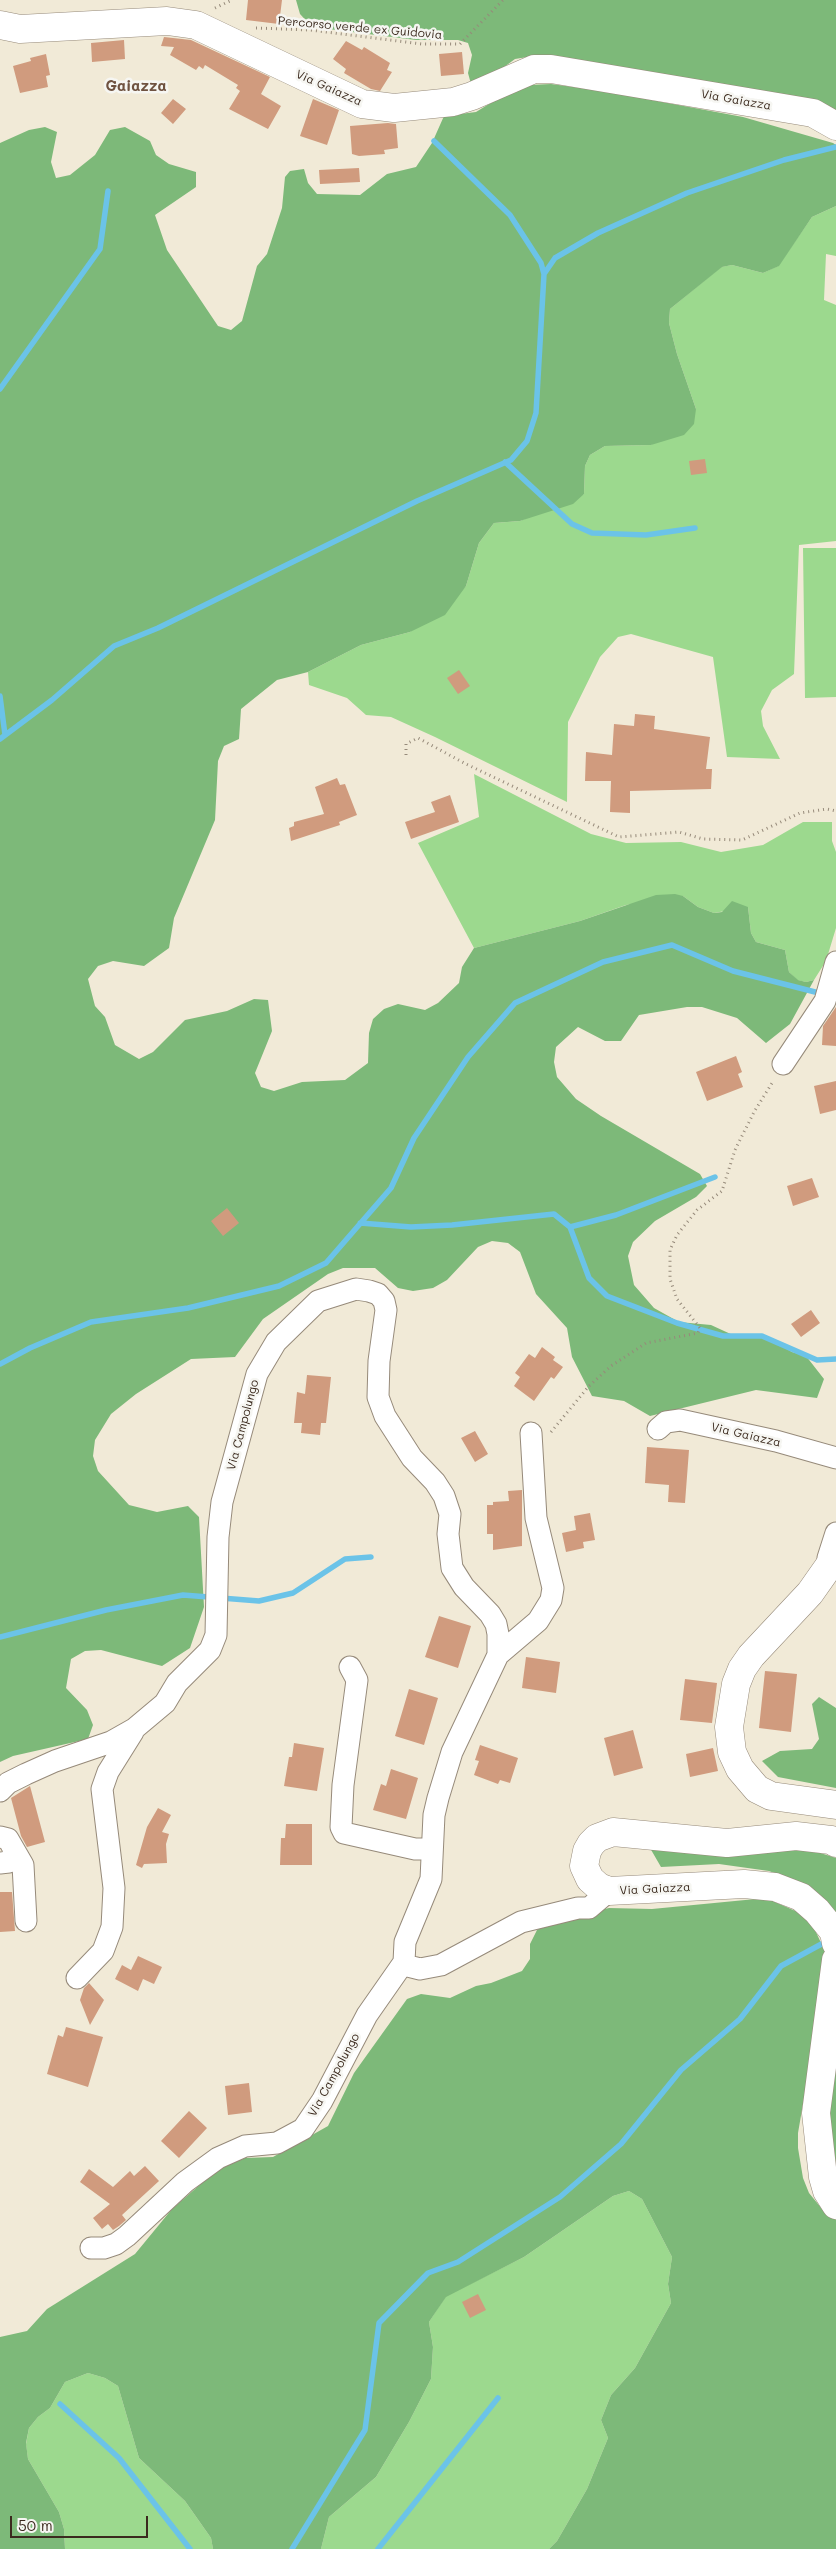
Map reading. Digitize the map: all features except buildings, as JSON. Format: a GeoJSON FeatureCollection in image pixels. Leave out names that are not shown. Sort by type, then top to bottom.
{"type":"FeatureCollection","features":[{"type":"Feature","properties":{"kind":"main road","name":"Via Gaiazza"},"geometry":{"type":"LineString","coordinates":[[0,25],[20,29],[167,21],[196,25],[362,104],[394,108],[453,102],[472,96],[534,69],[551,69],[813,113],[836,126]]}},
{"type":"Feature","properties":{"kind":"main road"},"geometry":{"type":"LineString","coordinates":[[832,1561],[810,1593],[746,1662],[736,1684],[729,1727],[732,1752],[740,1769],[757,1789],[771,1796],[836,1805]]}},
{"type":"Feature","properties":{"kind":"main road","name":"Via Gaiazza"},"geometry":{"type":"LineString","coordinates":[[836,1843],[831,1840],[796,1836],[727,1843],[612,1832],[597,1838],[591,1844],[587,1851],[584,1866],[590,1879],[598,1887],[609,1891],[744,1884],[775,1887],[801,1897],[817,1911],[834,1932],[836,1943]]}},
{"type":"Feature","properties":{"kind":"main road"},"geometry":{"type":"LineString","coordinates":[[836,1960],[816,2113],[823,2177],[827,2191],[836,2205]]}},
{"type":"Feature","properties":{"kind":"street"},"geometry":{"type":"LineString","coordinates":[[783,1064],[825,1001],[836,962]]}},
{"type":"Feature","properties":{"kind":"street","name":"Via Campolungo"},"geometry":{"type":"LineString","coordinates":[[0,1791],[26,1774],[55,1761],[112,1742],[134,1729],[165,1703],[177,1683],[210,1650],[216,1635],[218,1537],[222,1502],[257,1374],[276,1342],[318,1301],[339,1292],[356,1289],[378,1294],[384,1301],[385,1325],[379,1361],[378,1396],[385,1416],[444,1496],[450,1514],[448,1534],[452,1568],[464,1587],[490,1614],[496,1624],[498,1654],[452,1752],[434,1815],[432,1848],[434,1866],[431,1879],[405,1942],[404,1962],[367,2015],[322,2101],[303,2129],[277,2143],[245,2146],[218,2158],[185,2182],[116,2244],[104,2248],[91,2248]]}},
{"type":"Feature","properties":{"kind":"street","name":"Via Gaiazza"},"geometry":{"type":"LineString","coordinates":[[658,1429],[666,1422],[680,1420],[776,1441],[836,1458]]}},
{"type":"Feature","properties":{"kind":"street"},"geometry":{"type":"LineString","coordinates":[[498,1654],[542,1616],[551,1600],[553,1588],[536,1518],[540,1434]]}},
{"type":"Feature","properties":{"kind":"street"},"geometry":{"type":"LineString","coordinates":[[832,1561],[828,1558],[836,1533]]}},
{"type":"Feature","properties":{"kind":"street"},"geometry":{"type":"LineString","coordinates":[[350,1667],[356,1680],[343,1785],[342,1827],[344,1833],[415,1849],[432,1848]]}},
{"type":"Feature","properties":{"kind":"street"},"geometry":{"type":"LineString","coordinates":[[77,1978],[103,1951],[112,1927],[114,1888],[102,1789],[108,1772],[134,1729]]}},
{"type":"Feature","properties":{"kind":"street"},"geometry":{"type":"LineString","coordinates":[[5,1850],[23,1865],[26,1922]]}},
{"type":"Feature","properties":{"kind":"street"},"geometry":{"type":"LineString","coordinates":[[404,1962],[408,1966],[420,1969],[441,1965],[521,1922],[578,1908],[589,1908],[609,1891]]}},
{"type":"Feature","properties":{"kind":"path","name":"Percorso verde ex Guidovia"},"geometry":{"type":"LineString","coordinates":[[253,28],[310,30],[422,44],[460,44],[503,0]]}},
{"type":"Feature","properties":{"kind":"path"},"geometry":{"type":"LineString","coordinates":[[406,755],[406,744],[418,738],[466,764],[619,837],[679,832],[703,839],[742,840],[800,813],[827,809],[836,811]]}},
{"type":"Feature","properties":{"kind":"path"},"geometry":{"type":"LineString","coordinates":[[540,1434],[612,1366],[646,1343],[698,1333],[700,1328],[677,1299],[670,1279],[670,1250],[677,1235],[696,1210],[722,1190],[735,1150],[754,1112],[783,1064]]}},
{"type":"Feature","properties":{"kind":"green space"},"geometry":{"type":"Polygon","coordinates":[[[296,0],[836,0],[836,113],[551,60],[540,55],[515,59],[500,70],[471,84],[468,73],[472,55],[468,43],[458,40],[416,40],[312,27],[300,14],[296,0]]]}},
{"type":"Feature","properties":{"kind":"green space"},"geometry":{"type":"Polygon","coordinates":[[[551,84],[603,91],[743,117],[833,143],[836,145],[836,206],[812,217],[779,266],[763,273],[732,265],[722,267],[670,309],[669,323],[677,354],[696,409],[694,424],[684,435],[651,445],[605,446],[590,455],[585,466],[584,494],[573,504],[520,521],[494,523],[479,543],[466,586],[445,615],[410,632],[361,645],[308,672],[277,680],[241,709],[239,739],[224,746],[218,761],[215,820],[174,918],[169,948],[144,966],[113,961],[98,966],[88,979],[95,1006],[105,1017],[115,1045],[139,1059],[153,1052],[185,1020],[227,1011],[254,999],[268,1000],[272,1031],[255,1073],[261,1087],[274,1091],[302,1082],[345,1080],[368,1063],[369,1033],[373,1019],[384,1009],[398,1004],[425,1010],[438,1003],[459,983],[462,967],[474,948],[580,921],[656,895],[675,894],[683,896],[698,907],[714,913],[722,912],[732,901],[748,907],[751,933],[756,942],[785,950],[789,972],[798,980],[806,982],[814,980],[790,1024],[766,1043],[737,1018],[702,1007],[687,1007],[639,1015],[621,1041],[605,1041],[578,1027],[556,1047],[554,1062],[557,1077],[576,1099],[601,1116],[700,1174],[707,1186],[696,1197],[655,1221],[633,1242],[628,1256],[634,1285],[654,1308],[679,1322],[711,1325],[735,1336],[765,1337],[792,1352],[806,1356],[824,1379],[817,1398],[756,1390],[650,1416],[624,1401],[592,1396],[572,1357],[567,1328],[536,1294],[520,1252],[508,1243],[492,1241],[478,1247],[447,1280],[433,1288],[413,1291],[398,1288],[375,1268],[343,1268],[328,1274],[263,1319],[235,1357],[191,1359],[136,1394],[111,1414],[95,1440],[93,1456],[98,1471],[129,1505],[157,1512],[188,1506],[199,1517],[204,1607],[190,1648],[162,1666],[101,1650],[85,1651],[71,1659],[66,1688],[87,1710],[93,1725],[88,1739],[13,1756],[0,1762],[0,143],[29,130],[45,127],[57,132],[51,162],[56,178],[70,175],[95,155],[110,130],[125,127],[150,141],[156,155],[169,164],[196,172],[196,187],[155,215],[167,250],[218,326],[231,330],[242,321],[257,266],[267,254],[282,208],[285,177],[290,171],[304,169],[308,183],[317,194],[360,195],[387,174],[416,167],[432,143],[444,116],[476,112],[502,96],[529,85],[551,84]]]}},
{"type":"Feature","properties":{"kind":"green space"},"geometry":{"type":"Polygon","coordinates":[[[836,206],[836,256],[826,254],[824,300],[836,305],[836,541],[799,545],[794,674],[772,690],[761,711],[763,726],[780,759],[727,757],[713,657],[631,634],[618,637],[600,657],[568,722],[567,802],[391,717],[366,715],[347,698],[309,685],[308,672],[361,645],[410,632],[466,586],[479,543],[494,523],[520,521],[584,494],[585,466],[590,455],[605,446],[651,445],[696,409],[677,354],[669,323],[670,309],[721,267],[732,265],[763,273],[778,266],[812,217],[836,206]]]}},
{"type":"Feature","properties":{"kind":"green space"},"geometry":{"type":"Polygon","coordinates":[[[803,548],[836,548],[836,697],[805,698],[803,548]]]}},
{"type":"Feature","properties":{"kind":"green space"},"geometry":{"type":"Polygon","coordinates":[[[474,774],[591,834],[626,843],[681,842],[721,852],[763,845],[803,822],[832,822],[832,841],[836,852],[836,928],[826,961],[814,980],[806,982],[797,980],[789,972],[785,950],[756,942],[751,933],[748,907],[714,913],[698,907],[683,896],[626,905],[580,921],[474,948],[418,843],[479,817],[474,774]]]}},
{"type":"Feature","properties":{"kind":"green space"},"geometry":{"type":"Polygon","coordinates":[[[819,1697],[836,1708],[836,1788],[778,1777],[762,1761],[780,1751],[812,1749],[819,1739],[812,1704],[819,1697]]]}},
{"type":"Feature","properties":{"kind":"green space"},"geometry":{"type":"Polygon","coordinates":[[[650,1848],[808,1849],[836,1858],[836,1913],[810,1887],[769,1871],[719,1864],[661,1867],[650,1848]]]}},
{"type":"Feature","properties":{"kind":"green space"},"geometry":{"type":"Polygon","coordinates":[[[766,1898],[809,1917],[828,1958],[798,2133],[798,2148],[803,2178],[809,2193],[827,2215],[836,2220],[836,2549],[549,2549],[557,2541],[587,2489],[608,2438],[601,2420],[611,2395],[635,2368],[671,2303],[668,2284],[672,2257],[642,2199],[629,2191],[613,2196],[524,2257],[446,2297],[429,2322],[433,2347],[431,2379],[409,2422],[376,2477],[329,2517],[321,2549],[213,2549],[211,2538],[185,2501],[139,2458],[118,2386],[105,2378],[88,2373],[65,2382],[50,2408],[38,2417],[29,2428],[26,2443],[28,2459],[59,2512],[64,2529],[65,2549],[0,2549],[0,2337],[27,2331],[47,2309],[135,2254],[172,2209],[218,2169],[245,2158],[273,2157],[328,2126],[354,2073],[407,1999],[421,1994],[450,1998],[476,1986],[491,1983],[522,1971],[530,1959],[530,1944],[537,1930],[550,1922],[609,1908],[652,1909],[766,1898]]]}},
{"type":"Feature","properties":{"kind":"green space"},"geometry":{"type":"Polygon","coordinates":[[[836,2021],[836,2194],[824,2107],[836,2021]]]}},
{"type":"Feature","properties":{"kind":"green space"},"geometry":{"type":"Polygon","coordinates":[[[629,2191],[642,2199],[672,2257],[668,2284],[671,2303],[635,2368],[611,2395],[601,2420],[608,2438],[587,2489],[557,2541],[549,2549],[321,2549],[329,2517],[376,2477],[409,2422],[431,2379],[433,2347],[429,2322],[446,2296],[524,2257],[613,2196],[629,2191]]]}},
{"type":"Feature","properties":{"kind":"green space"},"geometry":{"type":"Polygon","coordinates":[[[88,2373],[105,2378],[118,2386],[139,2458],[185,2501],[211,2538],[213,2549],[65,2549],[64,2529],[59,2512],[28,2459],[26,2444],[29,2428],[38,2417],[50,2408],[65,2382],[88,2373]]]}},
{"type":"Feature","properties":{"kind":"waterway"},"geometry":{"type":"LineString","coordinates":[[434,141],[510,215],[541,263],[544,274]]}},
{"type":"Feature","properties":{"kind":"waterway"},"geometry":{"type":"LineString","coordinates":[[0,739],[52,700],[114,646],[158,628],[417,501],[511,460],[527,441],[536,413],[544,274],[555,258],[598,233],[687,193],[784,160],[836,147]]}},
{"type":"Feature","properties":{"kind":"waterway"},"geometry":{"type":"LineString","coordinates":[[0,389],[100,249],[108,191]]}},
{"type":"Feature","properties":{"kind":"waterway"},"geometry":{"type":"LineString","coordinates":[[505,462],[572,524],[592,533],[646,535],[695,528]]}},
{"type":"Feature","properties":{"kind":"waterway"},"geometry":{"type":"LineString","coordinates":[[0,696],[5,735]]}},
{"type":"Feature","properties":{"kind":"waterway"},"geometry":{"type":"LineString","coordinates":[[0,1364],[30,1348],[91,1322],[188,1308],[279,1286],[326,1263],[391,1188],[414,1138],[468,1057],[515,1003],[603,962],[672,945],[733,971],[819,993]]}},
{"type":"Feature","properties":{"kind":"waterway"},"geometry":{"type":"LineString","coordinates":[[570,1227],[616,1215],[715,1177]]}},
{"type":"Feature","properties":{"kind":"waterway"},"geometry":{"type":"LineString","coordinates":[[360,1223],[411,1227],[452,1225],[554,1214],[570,1227],[589,1278],[607,1296],[677,1323],[723,1336],[762,1336],[817,1360],[836,1359]]}},
{"type":"Feature","properties":{"kind":"waterway"},"geometry":{"type":"LineString","coordinates":[[0,1637],[106,1610],[183,1595],[259,1601],[293,1593],[345,1559],[371,1557]]}},
{"type":"Feature","properties":{"kind":"waterway"},"geometry":{"type":"LineString","coordinates":[[292,2549],[365,2430],[379,2323],[428,2273],[458,2262],[560,2197],[621,2144],[681,2070],[740,2019],[781,1966],[827,1941]]}},
{"type":"Feature","properties":{"kind":"waterway"},"geometry":{"type":"LineString","coordinates":[[378,2549],[498,2398]]}},
{"type":"Feature","properties":{"kind":"waterway"},"geometry":{"type":"LineString","coordinates":[[60,2404],[119,2458],[190,2549]]}},
{"type":"Feature","properties":{"kind":"district","name":"Gaiazza"},"geometry":{"type":"Point","coordinates":[136,86]}}]}
